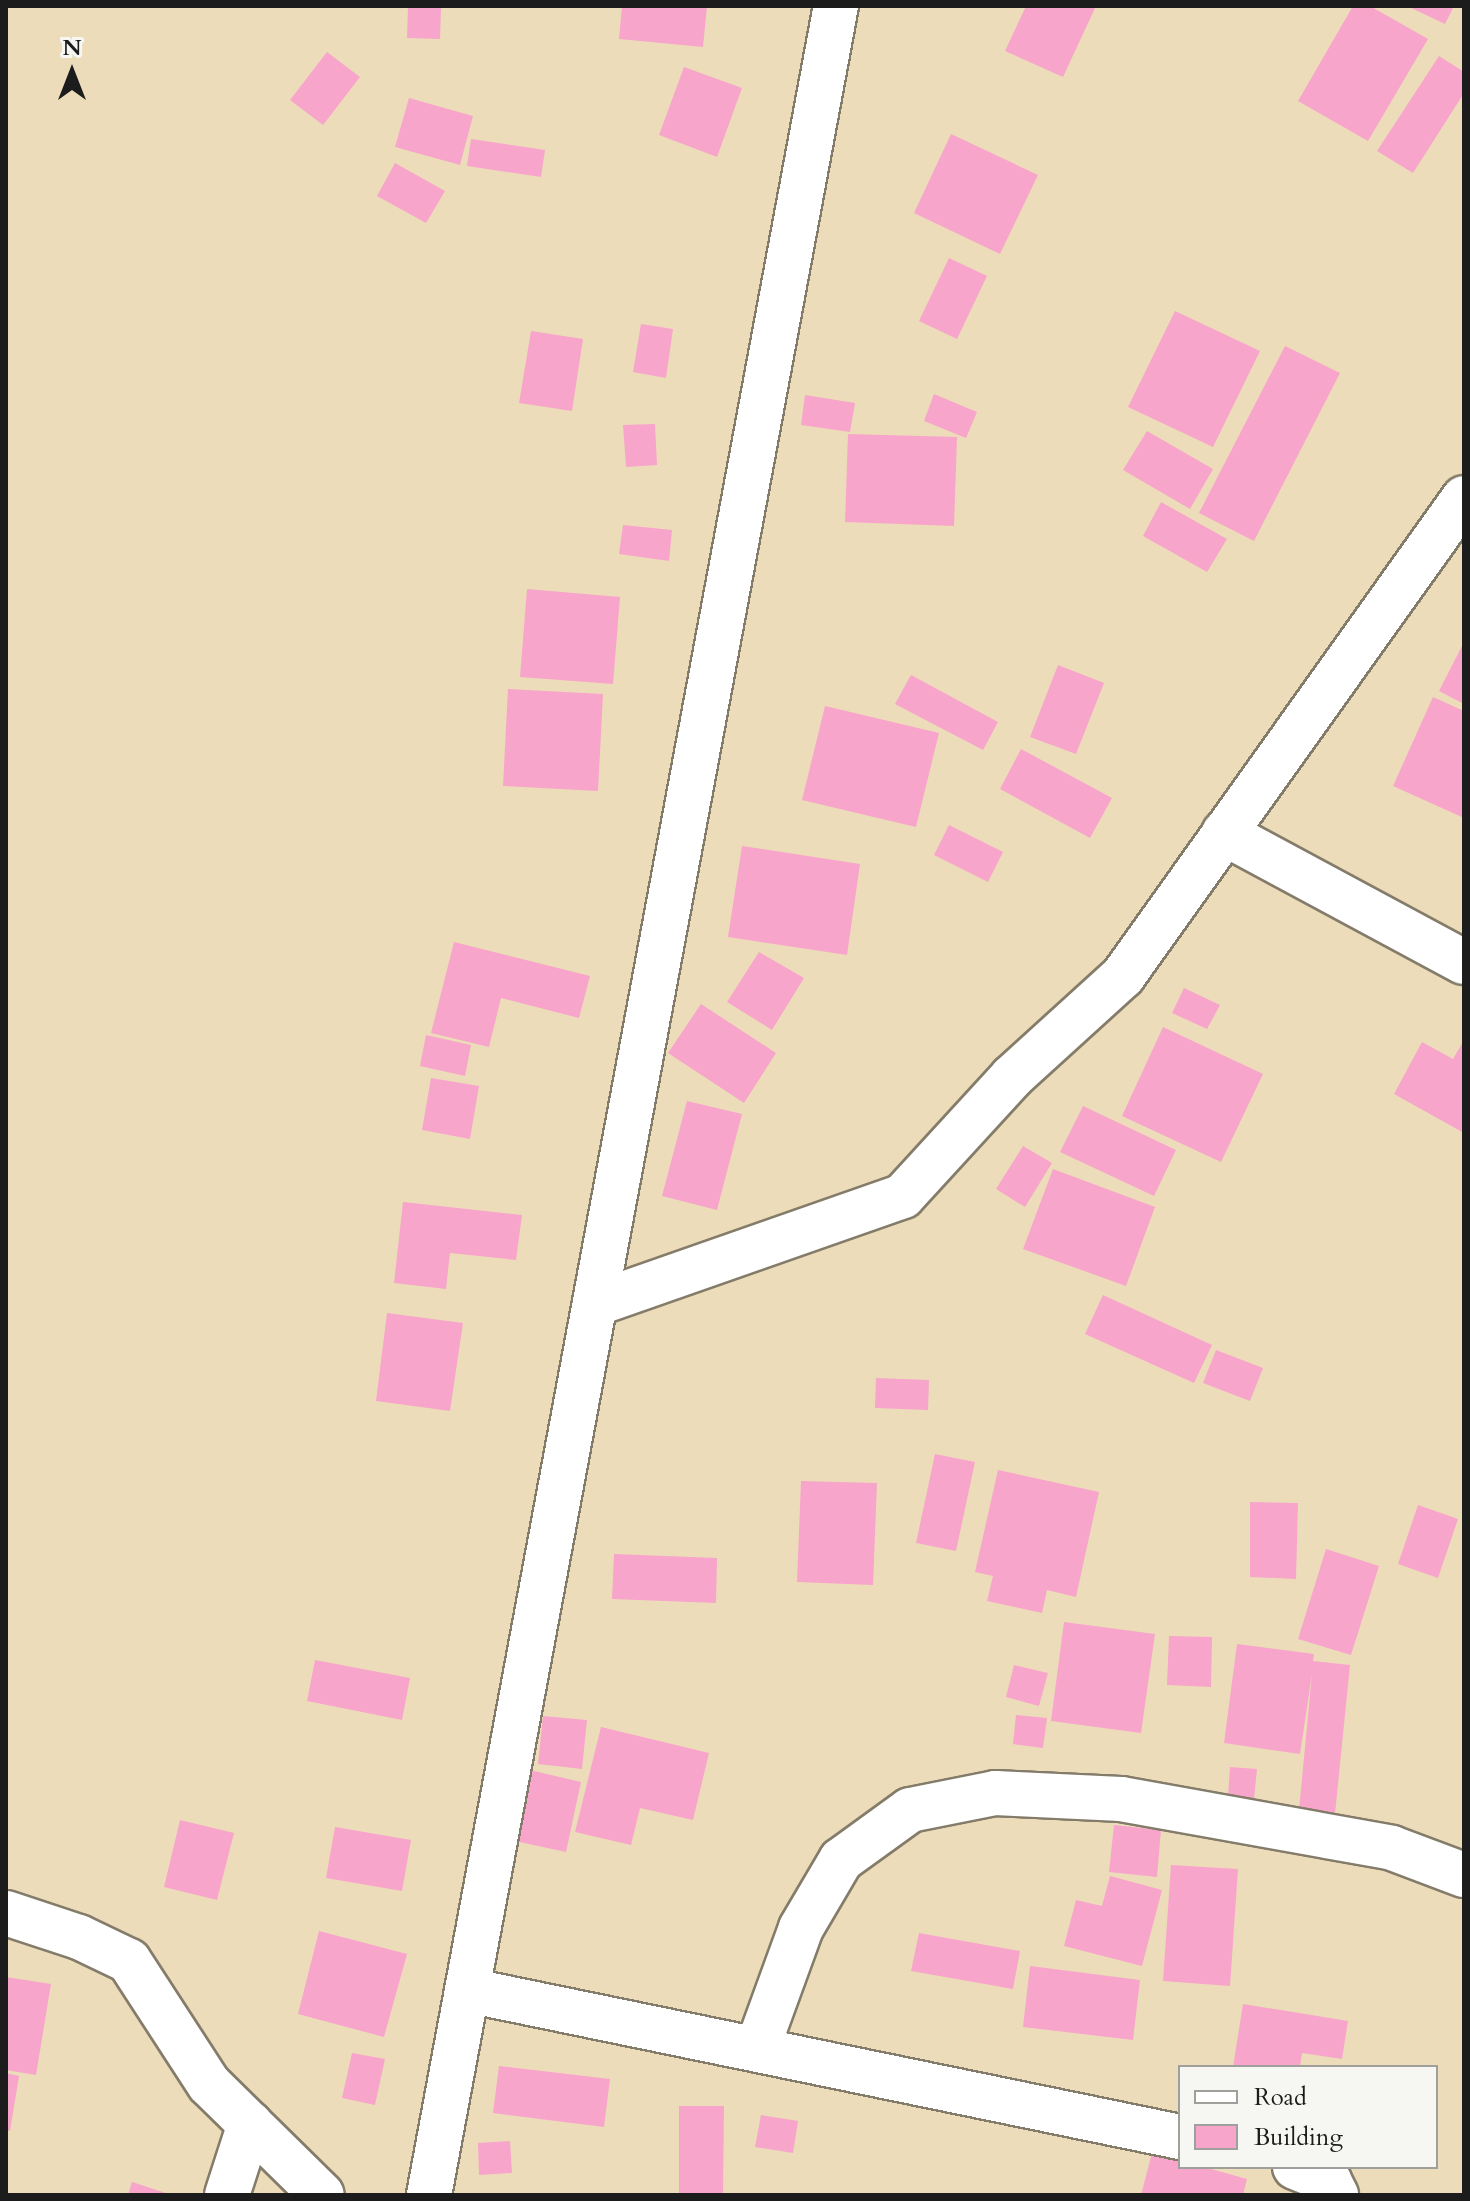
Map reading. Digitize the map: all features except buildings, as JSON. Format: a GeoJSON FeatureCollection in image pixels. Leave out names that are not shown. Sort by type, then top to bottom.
{"type":"FeatureCollection","features":[{"type":"Feature","properties":{"kind":"street"},"geometry":{"type":"LineString","coordinates":[[429,2195],[836,6]]}},
{"type":"Feature","properties":{"kind":"street"},"geometry":{"type":"LineString","coordinates":[[595,1304],[903,1196],[1012,1077],[1123,976],[1464,498]]}},
{"type":"Feature","properties":{"kind":"street"},"geometry":{"type":"LineString","coordinates":[[1224,833],[1464,962]]}},
{"type":"Feature","properties":{"kind":"street"},"geometry":{"type":"LineString","coordinates":[[757,2049],[801,1928],[841,1860],[910,1810],[995,1793],[1121,1799],[1392,1848],[1464,1875]]}},
{"type":"Feature","properties":{"kind":"street"},"geometry":{"type":"LineString","coordinates":[[6,1913],[79,1937],[129,1961],[209,2084],[322,2195]]}},
{"type":"Feature","properties":{"kind":"street"},"geometry":{"type":"LineString","coordinates":[[467,1990],[1178,2137]]}},
{"type":"Feature","properties":{"kind":"street"},"geometry":{"type":"LineString","coordinates":[[227,2195],[250,2124]]}},
{"type":"Feature","properties":{"kind":"street"},"geometry":{"type":"LineString","coordinates":[[1300,2169],[1329,2181],[1336,2195]]}}]}
